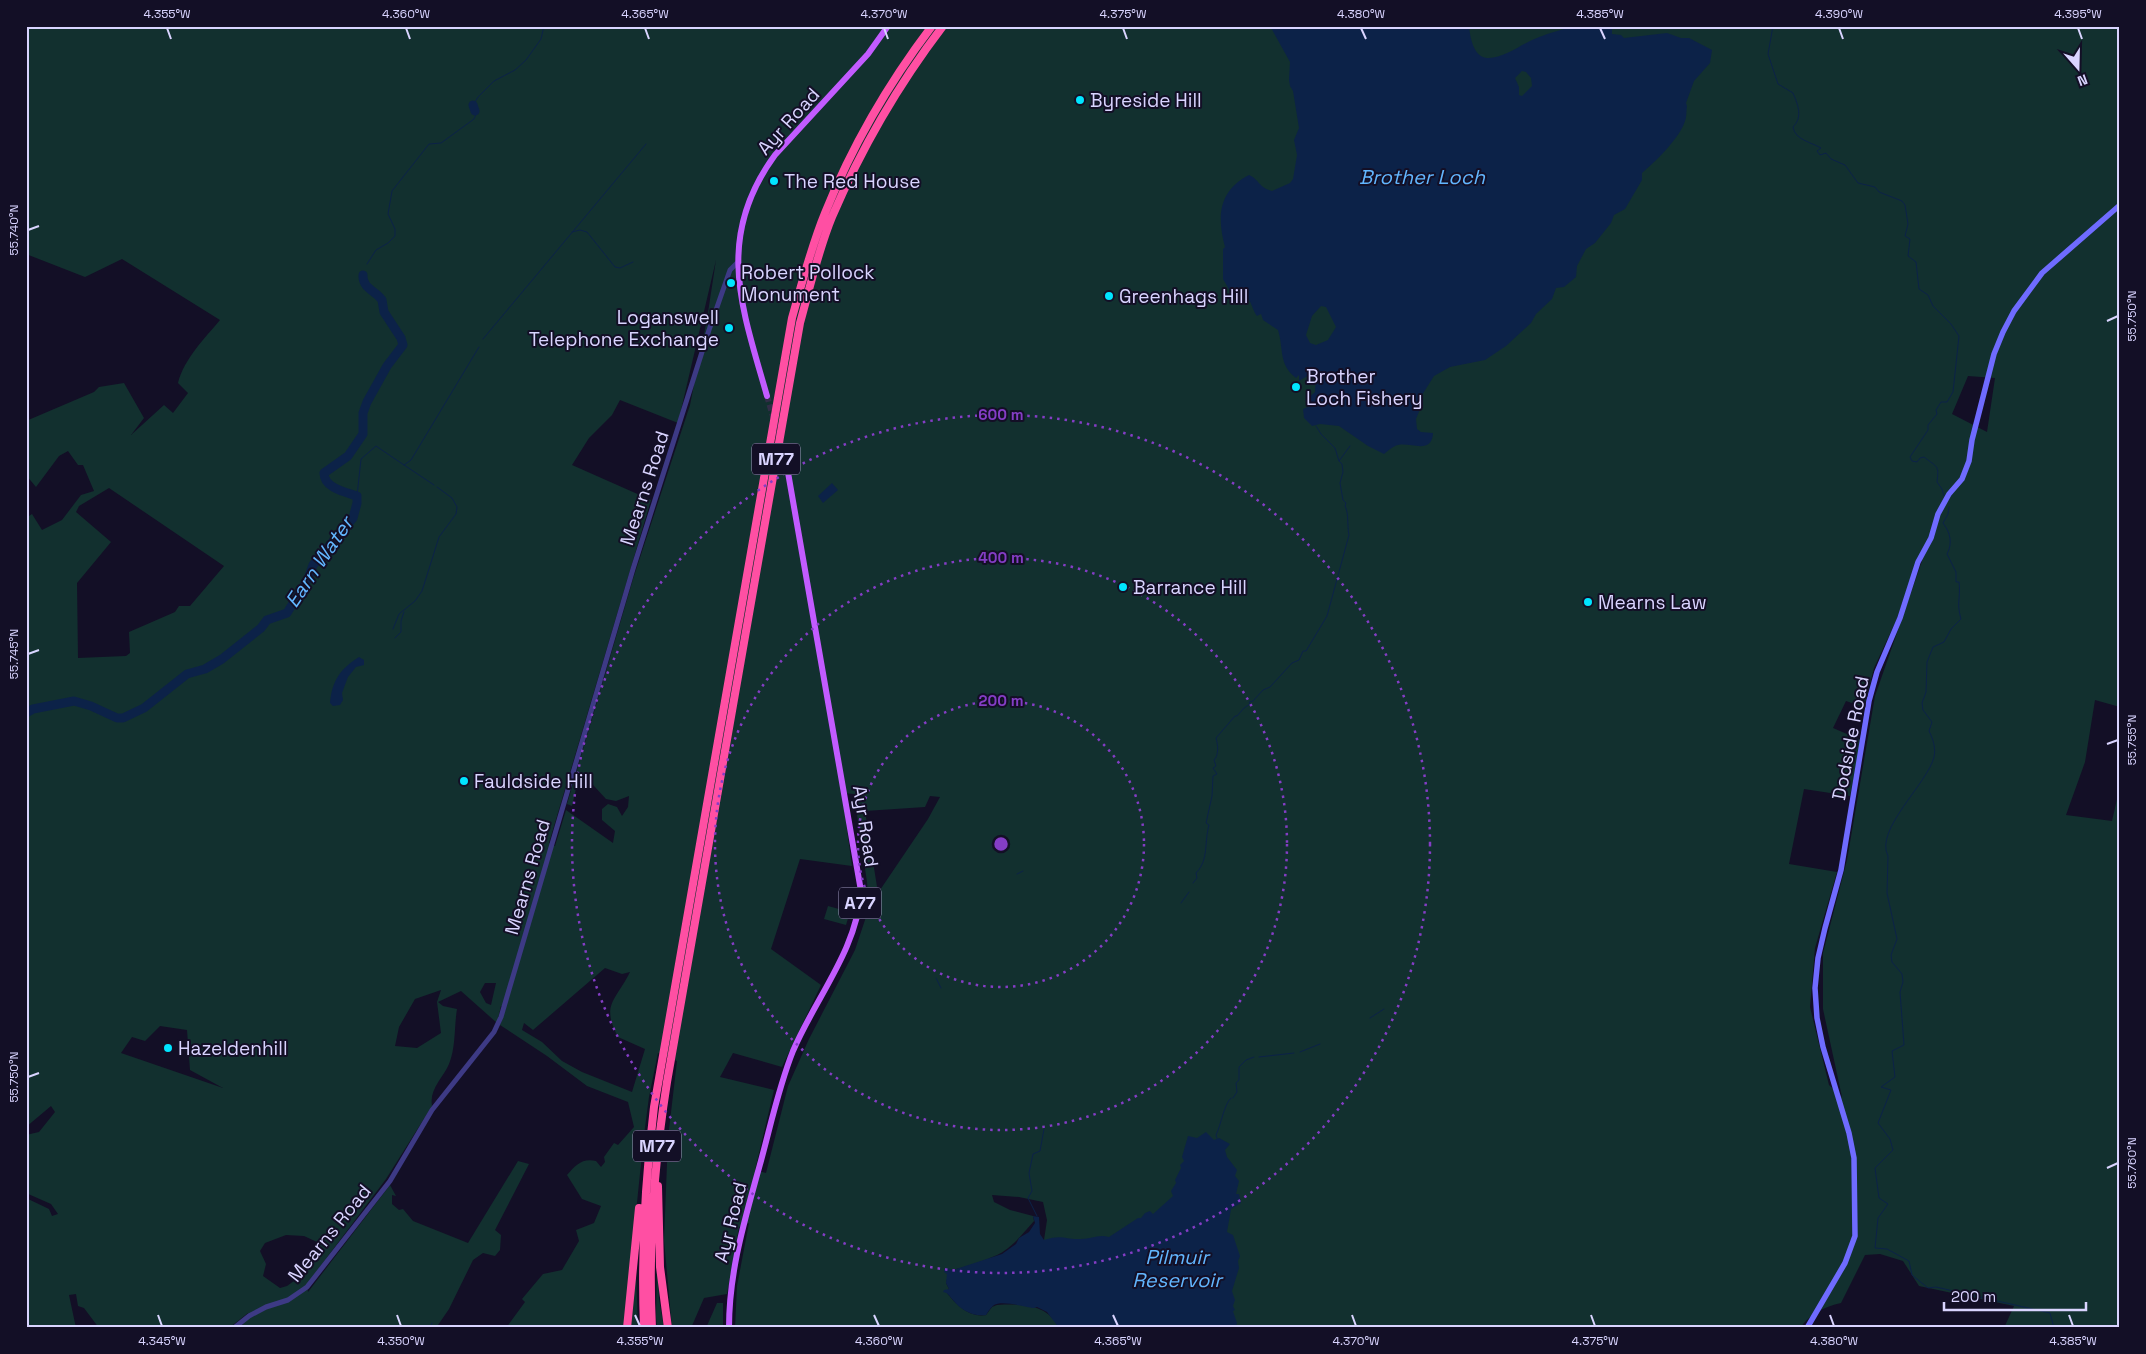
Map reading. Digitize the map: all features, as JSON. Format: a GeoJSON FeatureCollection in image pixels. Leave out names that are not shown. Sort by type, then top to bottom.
{"type":"FeatureCollection","features":[{"type":"Feature","properties":{"kind":"highway","name":"M77"},"geometry":{"type":"LineString","coordinates":[[644,1328],[642,1282],[643,1208],[654,1106],[792,318],[824,214],[850,156],[879,102],[932,26]]}},
{"type":"Feature","properties":{"kind":"highway","name":"M77"},"geometry":{"type":"LineString","coordinates":[[652,1328],[650,1270],[652,1209],[662,1117],[784,407],[803,314],[832,218],[859,158],[888,106],[919,58],[943,26]]}},
{"type":"Feature","properties":{"kind":"highway"},"geometry":{"type":"LineString","coordinates":[[627,1328],[643,1158],[662,1060]]}},
{"type":"Feature","properties":{"kind":"highway"},"geometry":{"type":"LineString","coordinates":[[662,1117],[658,1198],[659,1246],[668,1328]]}},
{"type":"Feature","properties":{"kind":"main road","name":"Ayr Road"},"geometry":{"type":"LineString","coordinates":[[767,396],[739,293],[738,262],[744,220],[753,193],[767,167],[782,147],[868,54],[888,26]]}},
{"type":"Feature","properties":{"kind":"main road","name":"Dodside Road"},"geometry":{"type":"LineString","coordinates":[[1808,1328],[1845,1263],[1855,1236],[1854,1158],[1849,1133],[1823,1047],[1817,1018],[1815,988],[1824,928],[1841,870],[1869,701],[1878,672],[1900,618],[1918,562],[1931,538],[1938,514],[1949,494],[1962,479],[1970,460],[1972,440],[1994,354],[2003,332],[2014,311],[2042,273],[2120,205]]}},
{"type":"Feature","properties":{"kind":"main road","name":"Ayr Road"},"geometry":{"type":"LineString","coordinates":[[730,1328],[730,1294],[737,1250],[777,1097],[793,1051],[853,934],[860,909],[861,891],[786,461]]}},
{"type":"Feature","properties":{"kind":"street","name":"Mearns Road"},"geometry":{"type":"LineString","coordinates":[[234,1328],[249,1316],[266,1307],[298,1295],[307,1287],[390,1181],[432,1110],[494,1032],[501,1017],[657,494],[709,330],[730,270],[738,262]]}},
{"type":"Feature","properties":{"kind":"green space"},"geometry":{"type":"Polygon","coordinates":[[[26,26],[2120,26],[2120,707],[2095,700],[2085,762],[2066,815],[2112,821],[2120,786],[2120,1328],[2004,1328],[2014,1306],[1919,1286],[1903,1261],[1880,1254],[1865,1255],[1841,1303],[1818,1311],[1800,1328],[1193,1328],[1044,1240],[1047,1220],[1043,1202],[1019,1197],[992,1195],[994,1202],[1010,1210],[1033,1216],[1034,1221],[1016,1241],[1000,1254],[977,1263],[950,1270],[946,1283],[949,1289],[947,1293],[959,1306],[974,1315],[986,1315],[992,1307],[997,1305],[1024,1305],[1041,1309],[1054,1320],[1059,1328],[735,1328],[737,1286],[749,1223],[739,1227],[727,1294],[704,1298],[691,1328],[672,1328],[664,1240],[668,1138],[677,1061],[658,1053],[644,1135],[624,1328],[506,1328],[525,1302],[522,1299],[543,1274],[562,1270],[579,1241],[576,1230],[594,1223],[601,1206],[582,1199],[567,1175],[576,1165],[583,1161],[596,1161],[601,1167],[605,1162],[604,1157],[614,1143],[618,1145],[634,1127],[628,1102],[587,1086],[547,1056],[500,1025],[506,1008],[501,1006],[497,1023],[461,991],[438,1002],[443,1006],[457,1009],[451,1057],[449,1064],[434,1089],[432,1106],[386,1179],[307,1284],[308,1292],[390,1185],[396,1196],[392,1195],[392,1204],[399,1210],[403,1209],[413,1221],[468,1243],[518,1161],[529,1164],[495,1230],[501,1235],[500,1250],[495,1256],[483,1253],[473,1260],[449,1309],[436,1328],[239,1328],[246,1321],[248,1313],[229,1328],[99,1328],[84,1308],[78,1306],[76,1294],[69,1295],[76,1328],[26,1328],[26,1198],[49,1209],[52,1216],[58,1214],[51,1204],[26,1193],[26,1135],[39,1132],[55,1112],[51,1106],[26,1127],[26,518],[32,514],[42,530],[62,520],[81,495],[94,491],[83,465],[78,465],[68,451],[59,456],[36,487],[26,475],[26,421],[94,392],[99,387],[124,383],[144,418],[131,435],[164,405],[173,413],[188,393],[178,383],[185,366],[196,349],[220,320],[122,259],[85,277],[26,254],[26,26]],[[716,260],[678,423],[620,400],[612,415],[589,438],[572,465],[651,500],[549,843],[555,846],[566,810],[613,843],[615,831],[602,820],[602,809],[608,804],[617,807],[622,816],[628,807],[629,796],[616,801],[606,799],[583,774],[578,780],[572,806],[567,804],[633,579],[690,405],[707,319],[716,260]],[[1968,376],[1952,414],[1987,432],[1995,378],[1968,376]],[[109,488],[79,506],[76,512],[111,542],[77,583],[78,658],[126,656],[130,653],[129,632],[175,612],[179,606],[190,606],[224,566],[109,488]],[[1918,557],[1896,621],[1874,668],[1864,707],[1846,701],[1833,728],[1861,740],[1850,796],[1804,789],[1789,864],[1837,872],[1815,948],[1810,1007],[1829,1085],[1842,1097],[1823,1009],[1823,953],[1847,860],[1875,696],[1922,561],[1918,557]],[[842,793],[852,866],[800,859],[771,949],[821,985],[782,1067],[733,1053],[720,1077],[774,1090],[755,1170],[766,1173],[788,1086],[809,1039],[855,950],[869,908],[854,794],[842,793]],[[930,796],[925,807],[865,811],[878,893],[928,819],[940,797],[930,796]],[[605,968],[533,1030],[524,1023],[522,1030],[542,1042],[562,1061],[582,1072],[632,1092],[645,1049],[618,1037],[613,1026],[610,1010],[615,997],[630,972],[622,974],[605,968]],[[485,983],[480,992],[486,1003],[491,1005],[496,983],[485,983]],[[441,990],[415,999],[399,1027],[395,1046],[417,1048],[441,1033],[437,1002],[441,990]],[[160,1026],[145,1041],[132,1037],[121,1053],[223,1088],[190,1070],[187,1030],[160,1026]],[[286,1235],[265,1243],[260,1251],[266,1264],[263,1276],[280,1288],[287,1286],[305,1273],[303,1263],[317,1251],[317,1242],[304,1236],[286,1235]]]}},
{"type":"Feature","properties":{"kind":"green space"},"geometry":{"type":"Polygon","coordinates":[[[828,906],[850,912],[846,925],[824,919],[828,906]]]}},
{"type":"Feature","properties":{"kind":"green space"},"geometry":{"type":"Polygon","coordinates":[[[657,1253],[659,1299],[664,1328],[657,1328],[657,1253]]]}},
{"type":"Feature","properties":{"kind":"green space"},"geometry":{"type":"Polygon","coordinates":[[[636,1270],[638,1328],[630,1328],[636,1270]]]}},
{"type":"Feature","properties":{"kind":"green space"},"geometry":{"type":"Polygon","coordinates":[[[717,1303],[723,1303],[723,1328],[706,1328],[717,1303]]]}},
{"type":"Feature","properties":{"kind":"water","name":"Brother Loch"},"geometry":{"type":"Polygon","coordinates":[[[1594,25],[1612,29],[1612,34],[1621,35],[1624,38],[1667,33],[1681,38],[1689,38],[1712,50],[1710,63],[1694,81],[1686,103],[1686,117],[1678,135],[1666,150],[1642,173],[1642,180],[1625,209],[1614,215],[1611,223],[1595,243],[1586,249],[1577,266],[1576,277],[1564,287],[1556,288],[1552,299],[1536,314],[1531,323],[1506,346],[1485,360],[1450,367],[1434,376],[1422,395],[1423,402],[1416,419],[1417,429],[1421,432],[1433,433],[1432,440],[1425,446],[1396,446],[1384,454],[1368,446],[1339,426],[1320,424],[1312,426],[1304,418],[1303,409],[1308,407],[1307,401],[1305,401],[1315,392],[1316,376],[1309,375],[1299,381],[1299,375],[1296,378],[1290,373],[1282,356],[1278,330],[1263,320],[1261,314],[1257,316],[1245,295],[1230,291],[1223,279],[1223,249],[1225,247],[1222,236],[1221,215],[1222,206],[1231,189],[1249,175],[1264,188],[1272,191],[1290,183],[1293,179],[1297,155],[1294,140],[1299,128],[1293,91],[1289,80],[1290,62],[1270,26],[1469,26],[1475,50],[1482,57],[1487,58],[1504,55],[1548,34],[1594,25]],[[1522,71],[1515,78],[1519,87],[1519,95],[1522,96],[1532,86],[1531,78],[1526,72],[1522,71]],[[1321,306],[1312,316],[1306,335],[1310,343],[1316,345],[1328,340],[1336,327],[1326,307],[1321,306]]]}},
{"type":"Feature","properties":{"kind":"water"},"geometry":{"type":"Polygon","coordinates":[[[832,483],[838,490],[823,503],[818,496],[832,483]]]}},
{"type":"Feature","properties":{"kind":"water"},"geometry":{"type":"Polygon","coordinates":[[[359,657],[364,660],[364,665],[356,667],[348,677],[342,693],[343,700],[340,705],[333,706],[330,703],[331,695],[338,676],[359,657]]]}},
{"type":"Feature","properties":{"kind":"water","name":"Pilmuir Reservoir"},"geometry":{"type":"Polygon","coordinates":[[[1206,1132],[1214,1140],[1219,1138],[1230,1144],[1225,1150],[1227,1157],[1237,1170],[1235,1176],[1239,1181],[1236,1194],[1239,1194],[1241,1203],[1231,1209],[1227,1232],[1233,1235],[1240,1256],[1238,1261],[1239,1268],[1232,1291],[1235,1300],[1233,1306],[1235,1310],[1233,1311],[1237,1323],[1235,1328],[1059,1328],[1047,1312],[1037,1307],[1008,1303],[998,1304],[993,1306],[986,1315],[976,1315],[964,1310],[948,1294],[943,1292],[949,1289],[946,1283],[947,1274],[944,1272],[944,1269],[953,1270],[1002,1254],[1016,1244],[1019,1238],[1029,1232],[1035,1223],[1033,1216],[1039,1217],[1040,1234],[1044,1240],[1056,1237],[1085,1239],[1102,1236],[1109,1237],[1138,1218],[1141,1218],[1145,1213],[1150,1211],[1153,1214],[1173,1196],[1171,1191],[1176,1183],[1175,1180],[1181,1168],[1180,1165],[1184,1161],[1182,1157],[1188,1136],[1197,1138],[1206,1132]]]}},
{"type":"Feature","properties":{"kind":"waterway","name":"Earn Water"},"geometry":{"type":"LineString","coordinates":[[367,264],[376,250],[395,236],[395,229],[388,214],[392,191],[429,144],[441,143],[474,119],[476,114],[472,107],[478,97],[494,81],[515,70],[526,60],[541,39],[544,26]]}},
{"type":"Feature","properties":{"kind":"waterway"},"geometry":{"type":"LineString","coordinates":[[1773,26],[1768,54],[1778,84],[1793,93],[1797,102],[1799,115],[1793,127],[1794,131],[1800,138],[1821,148],[1817,151],[1820,155],[1826,153],[1831,159],[1845,165],[1858,183],[1875,187],[1879,192],[1902,201],[1905,205],[1908,224],[1905,236],[1910,239],[1908,256],[1916,262],[1919,289],[1928,295],[1933,306],[1951,324],[1959,336],[1953,392],[1947,402],[1941,402],[1936,410],[1937,414],[1928,425],[1928,430],[1910,457],[1912,461],[1917,462],[1920,458],[1924,457],[1935,465],[1938,472],[1937,482],[1944,496]]}},
{"type":"Feature","properties":{"kind":"waterway","name":"Earn Water"},"geometry":{"type":"LineString","coordinates":[[473,105],[475,111]]}},
{"type":"Feature","properties":{"kind":"waterway"},"geometry":{"type":"LineString","coordinates":[[483,339],[646,144]]}},
{"type":"Feature","properties":{"kind":"waterway"},"geometry":{"type":"LineString","coordinates":[[572,232],[580,230],[587,232],[615,267],[620,268],[633,262]]}},
{"type":"Feature","properties":{"kind":"waterway","name":"Earn Water"},"geometry":{"type":"LineString","coordinates":[[26,713],[33,709],[74,701],[91,706],[117,718],[123,718],[144,708],[187,674],[205,669],[222,659],[261,628],[267,620],[287,613],[308,579],[313,565],[353,518],[357,496],[331,486],[327,482],[324,473],[348,456],[363,434],[363,413],[367,402],[387,366],[403,345],[401,338],[384,312],[382,300],[367,286],[363,275]]}},
{"type":"Feature","properties":{"kind":"waterway"},"geometry":{"type":"LineString","coordinates":[[357,496],[361,459],[376,446],[404,465],[411,460],[479,347]]}},
{"type":"Feature","properties":{"kind":"waterway"},"geometry":{"type":"LineString","coordinates":[[1316,426],[1335,448],[1339,461]]}},
{"type":"Feature","properties":{"kind":"waterway"},"geometry":{"type":"LineString","coordinates":[[1193,883],[1197,878],[1196,873],[1203,862],[1206,851],[1209,825],[1206,823],[1212,796],[1213,776],[1217,774],[1213,768],[1216,766],[1214,760],[1218,747],[1216,738],[1235,716],[1250,704],[1249,702],[1253,701],[1263,690],[1270,687],[1292,663],[1299,660],[1327,616],[1349,535],[1346,503],[1343,500],[1340,483],[1343,472],[1342,464],[1339,461],[1350,446]]}},
{"type":"Feature","properties":{"kind":"waterway"},"geometry":{"type":"LineString","coordinates":[[404,465],[434,485]]}},
{"type":"Feature","properties":{"kind":"waterway"},"geometry":{"type":"LineString","coordinates":[[393,629],[399,614],[415,601],[422,591],[439,537],[456,514],[457,507],[452,498],[437,487]]}},
{"type":"Feature","properties":{"kind":"waterway"},"geometry":{"type":"LineString","coordinates":[[1949,507],[1948,514],[1943,523],[1950,538],[1947,554],[1956,572],[1956,582],[1959,582],[1961,619],[1951,629],[1944,642],[1933,647],[1927,662],[1926,692],[1922,703],[1923,710],[1932,722],[1929,731],[1934,744],[1934,757],[1930,768],[1895,820],[1888,833],[1886,845],[1888,856],[1887,893],[1897,939],[1891,955],[1892,962],[1902,974],[1903,982],[1900,992],[1904,1045],[1892,1051],[1895,1077],[1881,1087],[1891,1090],[1878,1123],[1890,1139],[1893,1150],[1875,1168],[1879,1198],[1888,1204],[1878,1218],[1875,1248],[1887,1249],[1909,1261],[1912,1275],[1928,1288],[1936,1287],[2050,1313],[2054,1328]]}},
{"type":"Feature","properties":{"kind":"waterway"},"geometry":{"type":"LineString","coordinates":[[395,638],[401,632],[401,621],[404,612]]}},
{"type":"Feature","properties":{"kind":"waterway"},"geometry":{"type":"LineString","coordinates":[[1017,874],[1023,871]]}},
{"type":"Feature","properties":{"kind":"waterway"},"geometry":{"type":"LineString","coordinates":[[1181,903],[1189,892]]}},
{"type":"Feature","properties":{"kind":"waterway"},"geometry":{"type":"LineString","coordinates":[[936,978],[941,988]]}},
{"type":"Feature","properties":{"kind":"waterway"},"geometry":{"type":"LineString","coordinates":[[1370,1018],[1384,1009]]}},
{"type":"Feature","properties":{"kind":"waterway"},"geometry":{"type":"LineString","coordinates":[[1300,1052],[1320,1044]]}},
{"type":"Feature","properties":{"kind":"waterway"},"geometry":{"type":"LineString","coordinates":[[1259,1057],[1294,1053]]}},
{"type":"Feature","properties":{"kind":"waterway"},"geometry":{"type":"LineString","coordinates":[[1233,1098],[1237,1092],[1236,1083],[1239,1080],[1239,1067],[1246,1060],[1254,1057]]}},
{"type":"Feature","properties":{"kind":"waterway"},"geometry":{"type":"LineString","coordinates":[[1217,1138],[1216,1135],[1224,1110],[1231,1098]]}},
{"type":"Feature","properties":{"kind":"waterway"},"geometry":{"type":"LineString","coordinates":[[1037,1216],[1028,1198],[1032,1191],[1029,1173],[1033,1154],[1040,1151],[1044,1129]]}},
{"type":"Feature","properties":{"kind":"waterway"},"geometry":{"type":"LineString","coordinates":[[430,1328],[432,1323]]}},
{"type":"Feature","properties":{"kind":"tunnel"},"geometry":{"type":"LineString","coordinates":[[767,396],[786,461]]}},
{"type":"Feature","properties":{"kind":"place","name":"Byreside Hill"},"geometry":{"type":"Point","coordinates":[1080,100]}},
{"type":"Feature","properties":{"kind":"place","name":"The Red House"},"geometry":{"type":"Point","coordinates":[774,181]}},
{"type":"Feature","properties":{"kind":"place","name":"Robert Pollock Monument"},"geometry":{"type":"Point","coordinates":[731,283]}},
{"type":"Feature","properties":{"kind":"place","name":"Greenhags Hill"},"geometry":{"type":"Point","coordinates":[1109,296]}},
{"type":"Feature","properties":{"kind":"place","name":"Loganswell Telephone Exchange"},"geometry":{"type":"Point","coordinates":[729,328]}},
{"type":"Feature","properties":{"kind":"place","name":"Brother Loch Fishery"},"geometry":{"type":"Point","coordinates":[1296,387]}},
{"type":"Feature","properties":{"kind":"place","name":"Barrance Hill"},"geometry":{"type":"Point","coordinates":[1123,587]}},
{"type":"Feature","properties":{"kind":"place","name":"Mearns Law"},"geometry":{"type":"Point","coordinates":[1588,602]}},
{"type":"Feature","properties":{"kind":"place","name":"Fauldside Hill"},"geometry":{"type":"Point","coordinates":[464,781]}},
{"type":"Feature","properties":{"kind":"place","name":"Hazeldenhill"},"geometry":{"type":"Point","coordinates":[168,1048]}}]}
